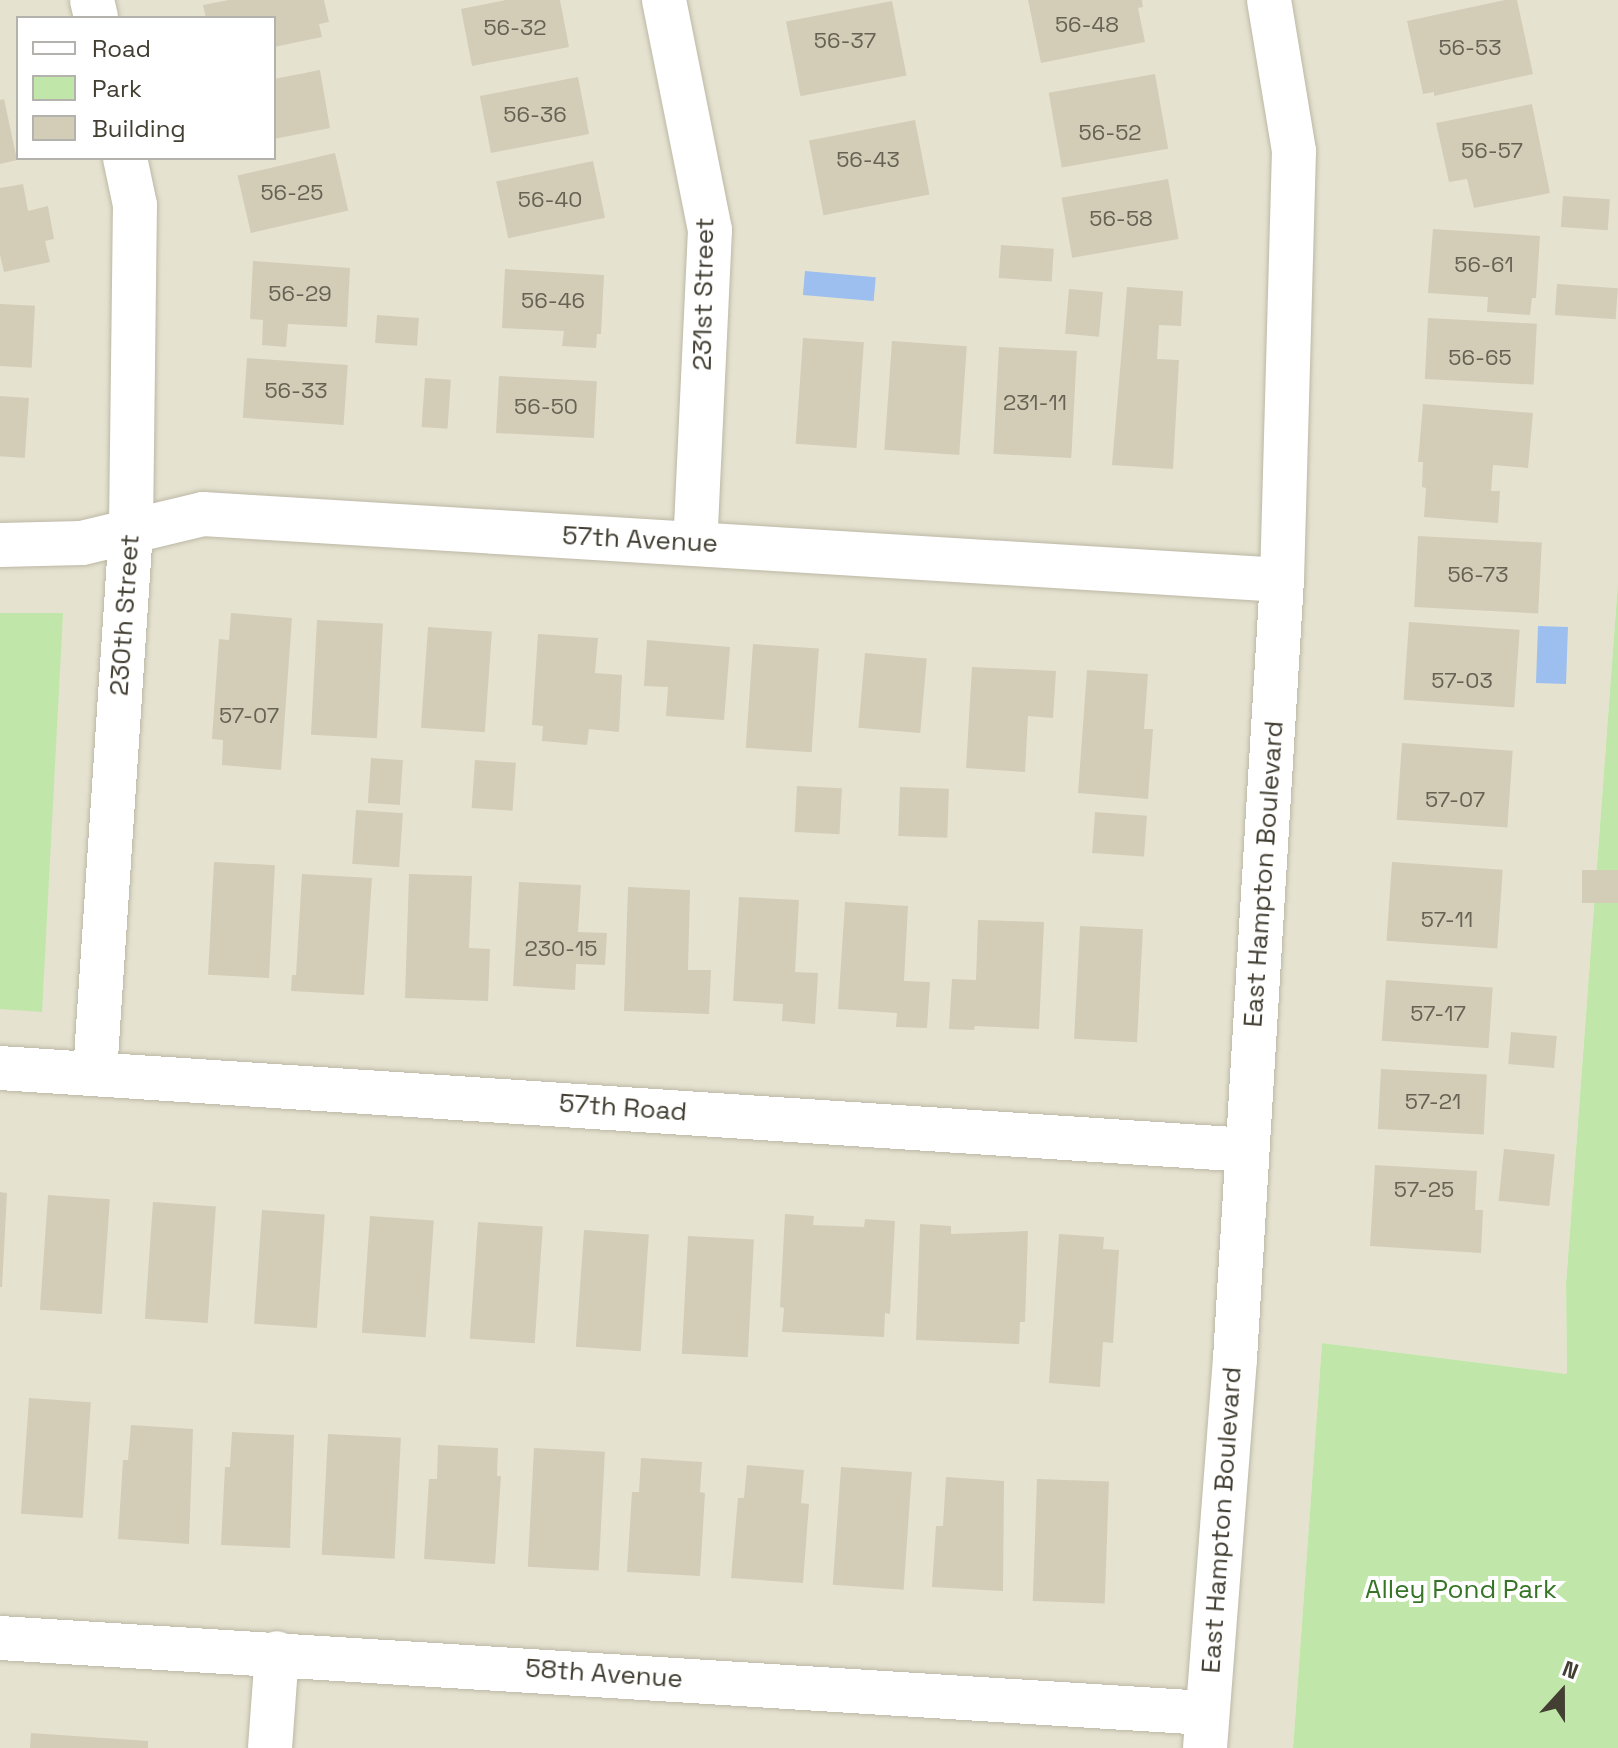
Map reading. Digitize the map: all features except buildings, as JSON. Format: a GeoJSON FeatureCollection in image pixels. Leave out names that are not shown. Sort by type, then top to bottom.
{"type":"FeatureCollection","features":[{"type":"Feature","properties":{"kind":"street","name":"231st Street"},"geometry":{"type":"LineString","coordinates":[[664,0],[710,230],[695,543]]}},
{"type":"Feature","properties":{"kind":"street","name":"East Hampton Boulevard"},"geometry":{"type":"LineString","coordinates":[[1206,1730],[1235,1359],[1282,580],[1294,151],[1269,0]]}},
{"type":"Feature","properties":{"kind":"street","name":"230th Street"},"geometry":{"type":"LineString","coordinates":[[95,1073],[131,529],[135,205],[125,160]]}},
{"type":"Feature","properties":{"kind":"street","name":"57th Avenue"},"geometry":{"type":"LineString","coordinates":[[0,545],[82,543],[203,514],[1282,580]]}},
{"type":"Feature","properties":{"kind":"street","name":"57th Road"},"geometry":{"type":"LineString","coordinates":[[0,1068],[1247,1150]]}},
{"type":"Feature","properties":{"kind":"street","name":"58th Avenue"},"geometry":{"type":"LineString","coordinates":[[0,1638],[277,1653],[1206,1730]]}},
{"type":"Feature","properties":{"kind":"street"},"geometry":{"type":"LineString","coordinates":[[270,1748],[277,1653]]}},
{"type":"Feature","properties":{"kind":"shaded area"},"geometry":{"type":"Polygon","coordinates":[[[0,0],[1618,0],[1618,582],[1566,1284],[1567,1374],[1322,1343],[1293,1748],[0,1748],[0,0]]]}},
{"type":"Feature","properties":{"kind":"green space","name":"Alley Pond Park"},"geometry":{"type":"Polygon","coordinates":[[[1618,582],[1618,1748],[1293,1748],[1322,1343],[1567,1374],[1566,1284],[1618,582]]]}},
{"type":"Feature","properties":{"kind":"green space"},"geometry":{"type":"Polygon","coordinates":[[[0,613],[63,613],[42,1012],[0,1009],[0,613]]]}},
{"type":"Feature","properties":{"kind":"water"},"geometry":{"type":"Polygon","coordinates":[[[805,271],[876,277],[874,301],[803,295],[805,271]]]}},
{"type":"Feature","properties":{"kind":"water"},"geometry":{"type":"Polygon","coordinates":[[[1538,626],[1568,627],[1566,684],[1536,683],[1538,626]]]}}]}
